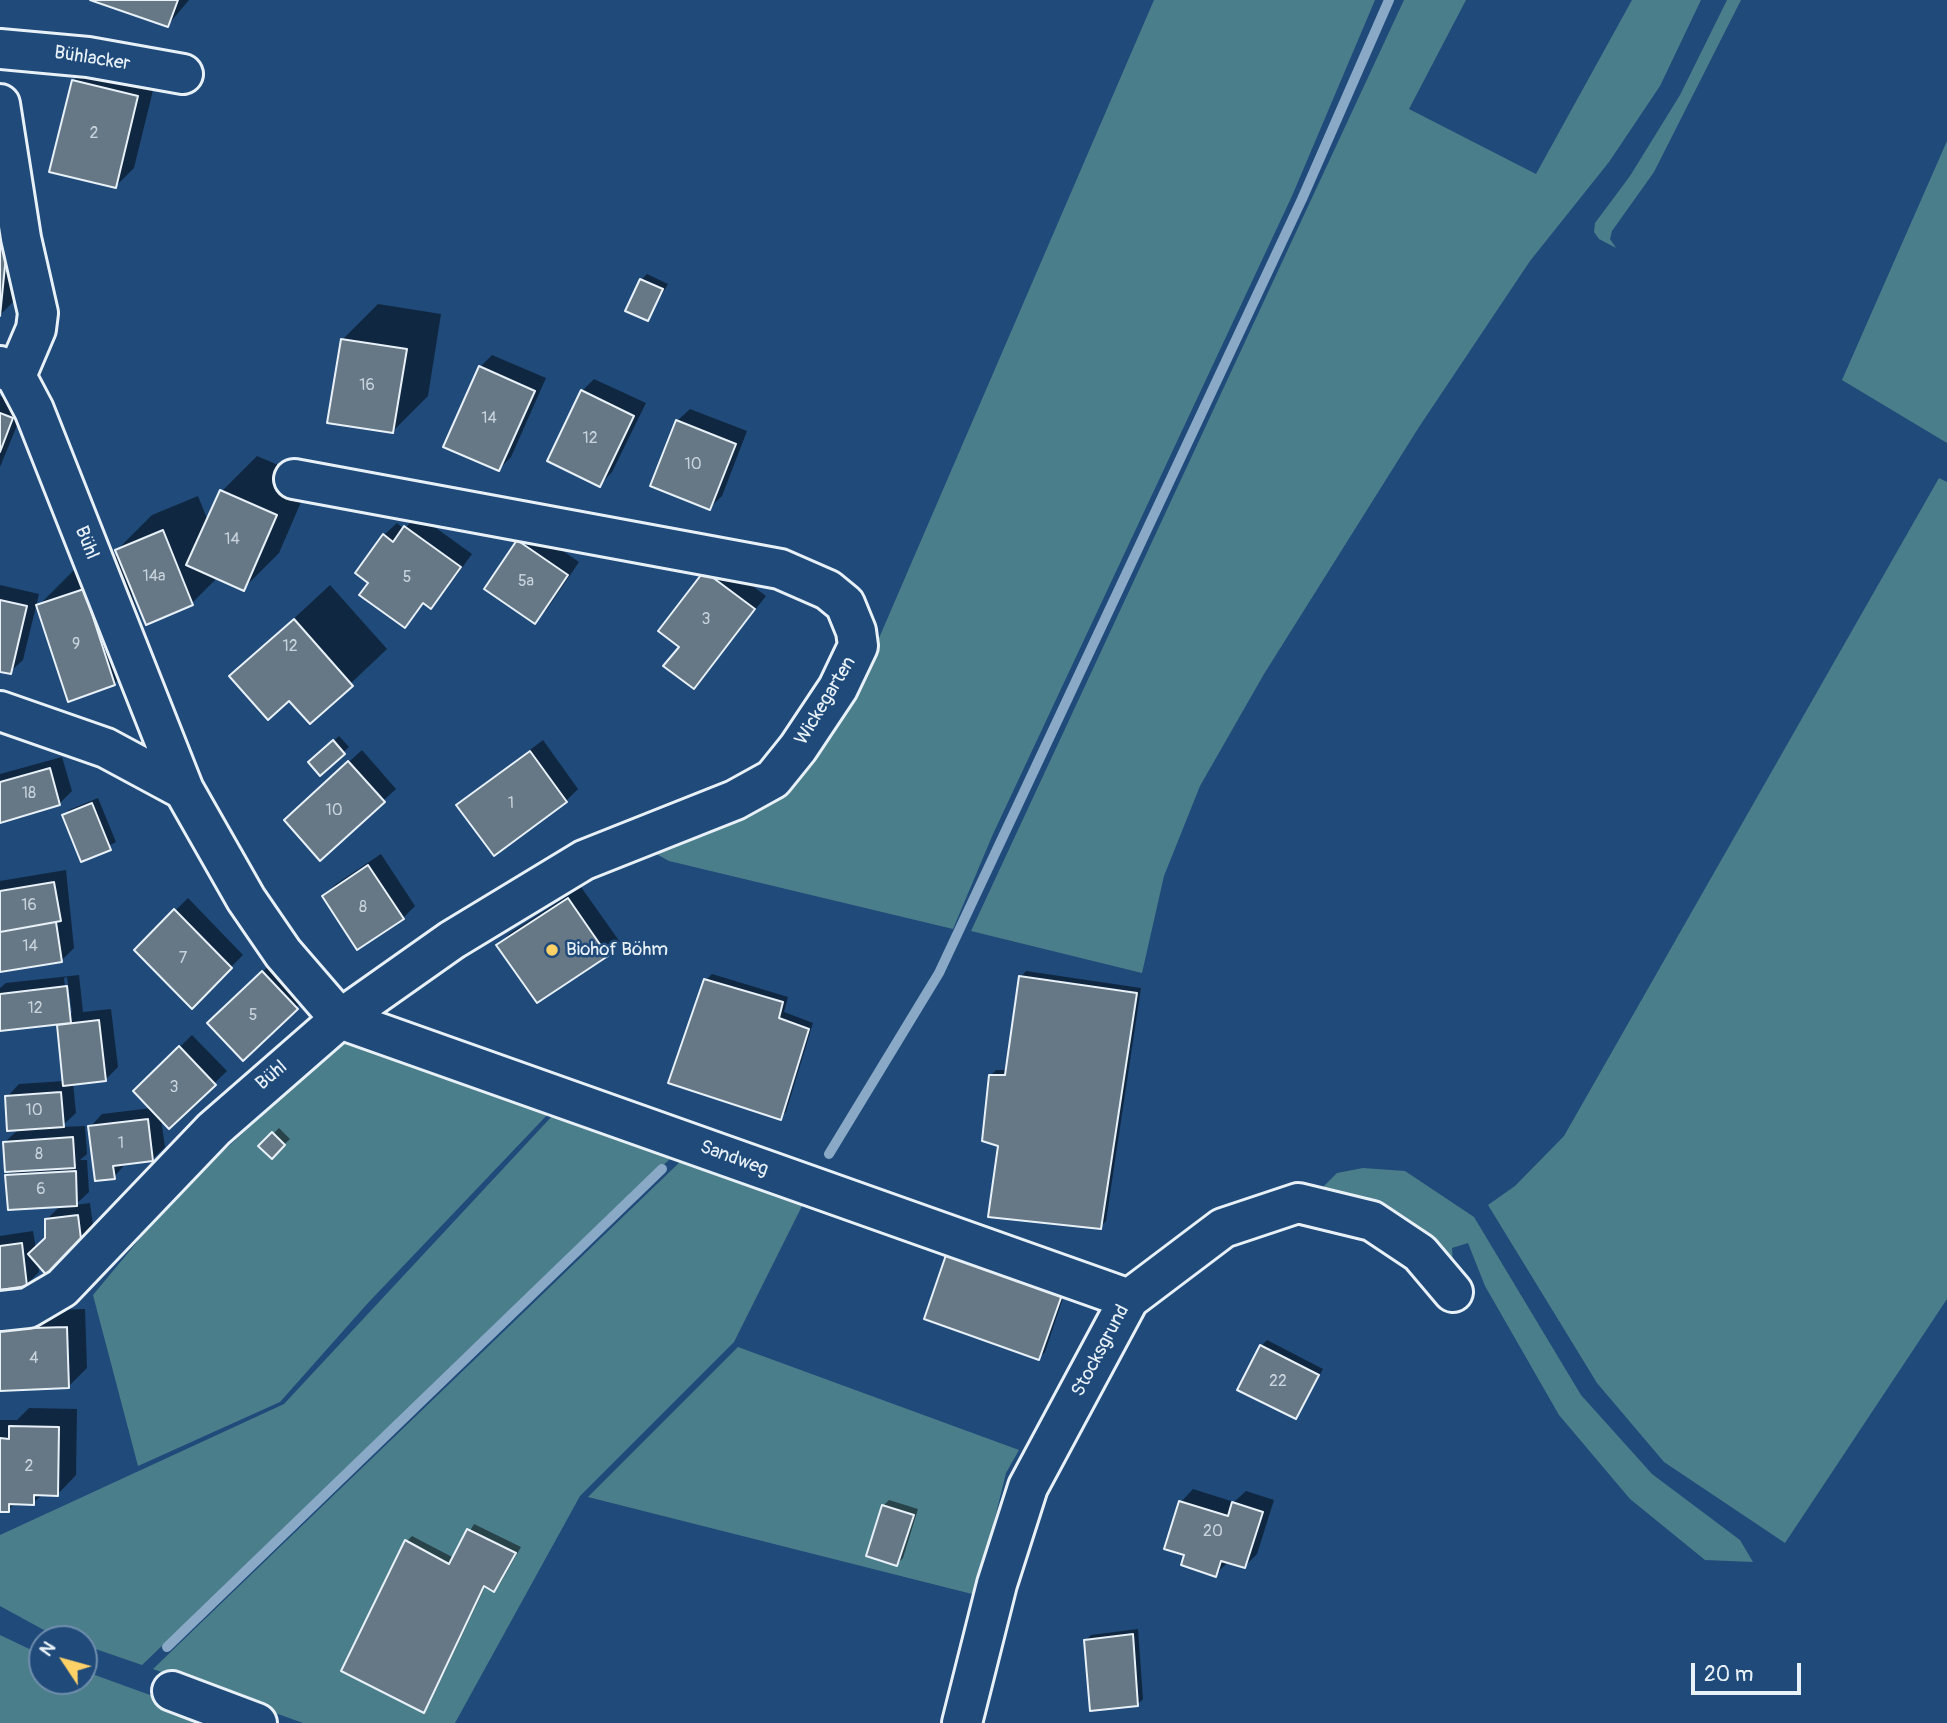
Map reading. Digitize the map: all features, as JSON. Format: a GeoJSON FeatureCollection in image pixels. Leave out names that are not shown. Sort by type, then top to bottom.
{"type":"FeatureCollection","features":[{"type":"Feature","properties":{"kind":"street","name":"Bühlacker"},"geometry":{"type":"LineString","coordinates":[[0,49],[76,56],[183,74]]}},
{"type":"Feature","properties":{"kind":"street","name":"Bühl"},"geometry":{"type":"LineString","coordinates":[[0,104],[21,238],[37,313],[36,329],[8,371],[34,410],[184,790],[246,899],[283,953],[340,1019],[214,1129],[62,1288],[28,1308],[0,1311]]}},
{"type":"Feature","properties":{"kind":"street","name":"Wickegarten"},"geometry":{"type":"LineString","coordinates":[[294,479],[780,569],[828,590],[845,604],[856,631],[858,646],[838,688],[798,748],[773,779],[735,800],[584,860],[452,940],[340,1019]]}},
{"type":"Feature","properties":{"kind":"street"},"geometry":{"type":"LineString","coordinates":[[0,711],[106,748],[184,790]]}},
{"type":"Feature","properties":{"kind":"street","name":"Sandweg"},"geometry":{"type":"LineString","coordinates":[[340,1019],[1129,1299]]}},
{"type":"Feature","properties":{"kind":"street","name":"Stocksgrund"},"geometry":{"type":"LineString","coordinates":[[962,1723],[997,1584],[1028,1487],[1129,1299],[1223,1228],[1297,1203],[1372,1221],[1420,1253],[1453,1292]]}},
{"type":"Feature","properties":{"kind":"street"},"geometry":{"type":"LineString","coordinates":[[172,1691],[257,1723]]}},
{"type":"Feature","properties":{"kind":"green space"},"geometry":{"type":"Polygon","coordinates":[[[1154,0],[1375,0],[1292,196],[993,834],[953,929],[669,861],[649,850],[740,811],[873,652],[1154,0]]]}},
{"type":"Feature","properties":{"kind":"green space"},"geometry":{"type":"Polygon","coordinates":[[[1404,0],[1466,0],[1409,109],[1536,174],[1632,0],[1701,0],[1660,86],[1609,162],[1530,261],[1419,427],[1264,674],[1200,786],[1164,876],[1142,973],[971,931],[1404,0]]]}},
{"type":"Feature","properties":{"kind":"green space"},"geometry":{"type":"Polygon","coordinates":[[[1727,0],[1741,0],[1654,172],[1612,231],[1610,239],[1616,248],[1599,239],[1594,232],[1595,223],[1630,176],[1680,95],[1727,0]]]}},
{"type":"Feature","properties":{"kind":"green space"},"geometry":{"type":"Polygon","coordinates":[[[1947,141],[1947,443],[1842,380],[1947,141]]]}},
{"type":"Feature","properties":{"kind":"green space"},"geometry":{"type":"Polygon","coordinates":[[[1939,478],[1947,482],[1947,1299],[1785,1543],[1664,1462],[1597,1383],[1488,1205],[1515,1186],[1564,1136],[1939,478]]]}},
{"type":"Feature","properties":{"kind":"green space"},"geometry":{"type":"Polygon","coordinates":[[[343,1040],[549,1113],[367,1304],[280,1402],[138,1466],[93,1295],[161,1213],[204,1169],[343,1040]]]}},
{"type":"Feature","properties":{"kind":"green space"},"geometry":{"type":"Polygon","coordinates":[[[554,1114],[673,1156],[142,1665],[98,1650],[98,1625],[35,1625],[0,1606],[0,1535],[284,1404],[554,1114]]]}},
{"type":"Feature","properties":{"kind":"green space"},"geometry":{"type":"Polygon","coordinates":[[[683,1159],[804,1202],[734,1342],[580,1496],[455,1723],[303,1723],[153,1669],[683,1159]]]}},
{"type":"Feature","properties":{"kind":"green space"},"geometry":{"type":"Polygon","coordinates":[[[1363,1168],[1405,1171],[1474,1217],[1581,1395],[1652,1474],[1740,1540],[1753,1562],[1705,1560],[1630,1499],[1559,1415],[1485,1286],[1468,1243],[1452,1248],[1453,1265],[1320,1190],[1337,1173],[1363,1168]]]}},
{"type":"Feature","properties":{"kind":"green space"},"geometry":{"type":"Polygon","coordinates":[[[738,1347],[1019,1450],[1006,1473],[976,1595],[588,1497],[738,1347]]]}},
{"type":"Feature","properties":{"kind":"green space"},"geometry":{"type":"Polygon","coordinates":[[[0,1635],[28,1648],[28,1695],[98,1695],[98,1676],[227,1723],[0,1723],[0,1635]]]}},
{"type":"Feature","properties":{"kind":"building"},"geometry":{"type":"Polygon","coordinates":[[[90,0],[178,0],[168,27],[90,0]]]}},
{"type":"Feature","properties":{"kind":"building"},"geometry":{"type":"Polygon","coordinates":[[[72,80],[138,96],[116,188],[49,172],[72,80]]]}},
{"type":"Feature","properties":{"kind":"building"},"geometry":{"type":"Polygon","coordinates":[[[0,217],[6,256],[0,316],[0,217]]]}},
{"type":"Feature","properties":{"kind":"building"},"geometry":{"type":"Polygon","coordinates":[[[640,279],[663,289],[648,321],[625,311],[640,279]]]}},
{"type":"Feature","properties":{"kind":"building"},"geometry":{"type":"Polygon","coordinates":[[[341,339],[407,349],[393,433],[327,423],[341,339]]]}},
{"type":"Feature","properties":{"kind":"building"},"geometry":{"type":"Polygon","coordinates":[[[479,366],[535,391],[499,471],[443,447],[479,366]]]}},
{"type":"Feature","properties":{"kind":"building"},"geometry":{"type":"Polygon","coordinates":[[[581,390],[634,416],[600,487],[547,461],[581,390]]]}},
{"type":"Feature","properties":{"kind":"building"},"geometry":{"type":"Polygon","coordinates":[[[0,413],[13,418],[0,452],[0,413]]]}},
{"type":"Feature","properties":{"kind":"building"},"geometry":{"type":"Polygon","coordinates":[[[676,420],[736,444],[710,510],[650,486],[676,420]]]}},
{"type":"Feature","properties":{"kind":"building"},"geometry":{"type":"Polygon","coordinates":[[[220,490],[277,515],[244,591],[186,565],[220,490]]]}},
{"type":"Feature","properties":{"kind":"building"},"geometry":{"type":"Polygon","coordinates":[[[404,526],[461,567],[431,609],[423,603],[405,628],[359,595],[368,583],[355,573],[383,534],[393,542],[404,526]]]}},
{"type":"Feature","properties":{"kind":"building"},"geometry":{"type":"Polygon","coordinates":[[[163,530],[193,605],[146,625],[115,550],[163,530]]]}},
{"type":"Feature","properties":{"kind":"building"},"geometry":{"type":"Polygon","coordinates":[[[517,540],[568,575],[535,624],[484,589],[517,540]]]}},
{"type":"Feature","properties":{"kind":"building"},"geometry":{"type":"Polygon","coordinates":[[[704,571],[755,609],[694,689],[663,666],[679,647],[658,631],[704,571]]]}},
{"type":"Feature","properties":{"kind":"building"},"geometry":{"type":"Polygon","coordinates":[[[84,589],[115,685],[68,702],[36,605],[84,589]]]}},
{"type":"Feature","properties":{"kind":"building"},"geometry":{"type":"Polygon","coordinates":[[[0,600],[27,606],[11,674],[0,672],[0,600]]]}},
{"type":"Feature","properties":{"kind":"building"},"geometry":{"type":"Polygon","coordinates":[[[294,619],[353,686],[310,724],[289,701],[268,720],[229,676],[294,619]]]}},
{"type":"Feature","properties":{"kind":"building"},"geometry":{"type":"Polygon","coordinates":[[[333,740],[345,754],[320,776],[308,762],[333,740]]]}},
{"type":"Feature","properties":{"kind":"building"},"geometry":{"type":"Polygon","coordinates":[[[530,751],[567,802],[494,856],[456,805],[530,751]]]}},
{"type":"Feature","properties":{"kind":"building"},"geometry":{"type":"Polygon","coordinates":[[[348,761],[385,802],[320,861],[284,820],[348,761]]]}},
{"type":"Feature","properties":{"kind":"building"},"geometry":{"type":"Polygon","coordinates":[[[50,768],[60,805],[0,823],[0,782],[50,768]]]}},
{"type":"Feature","properties":{"kind":"building"},"geometry":{"type":"Polygon","coordinates":[[[92,803],[111,850],[81,862],[62,815],[92,803]]]}},
{"type":"Feature","properties":{"kind":"building"},"geometry":{"type":"Polygon","coordinates":[[[368,865],[404,919],[357,950],[322,896],[368,865]]]}},
{"type":"Feature","properties":{"kind":"building"},"geometry":{"type":"Polygon","coordinates":[[[54,882],[61,921],[0,932],[0,891],[54,882]]]}},
{"type":"Feature","properties":{"kind":"building","name":"Biohof Böhm"},"geometry":{"type":"Polygon","coordinates":[[[568,898],[608,956],[537,1003],[496,945],[568,898]]]}},
{"type":"Feature","properties":{"kind":"building"},"geometry":{"type":"Polygon","coordinates":[[[174,909],[232,968],[192,1009],[134,950],[174,909]]]}},
{"type":"Feature","properties":{"kind":"building"},"geometry":{"type":"Polygon","coordinates":[[[56,922],[62,962],[0,972],[0,932],[56,922]]]}},
{"type":"Feature","properties":{"kind":"building"},"geometry":{"type":"Polygon","coordinates":[[[262,971],[298,1009],[243,1061],[207,1023],[262,971]]]}},
{"type":"Feature","properties":{"kind":"building"},"geometry":{"type":"Polygon","coordinates":[[[1019,976],[1137,993],[1101,1229],[988,1217],[998,1146],[982,1141],[989,1075],[1005,1075],[1019,976]]]}},
{"type":"Feature","properties":{"kind":"building"},"geometry":{"type":"Polygon","coordinates":[[[704,979],[783,1002],[779,1018],[809,1029],[781,1120],[668,1083],[704,979]]]}},
{"type":"Feature","properties":{"kind":"building"},"geometry":{"type":"Polygon","coordinates":[[[67,986],[71,1023],[0,1031],[0,994],[67,986]]]}},
{"type":"Feature","properties":{"kind":"building"},"geometry":{"type":"Polygon","coordinates":[[[99,1020],[106,1081],[63,1086],[57,1025],[99,1020]]]}},
{"type":"Feature","properties":{"kind":"building"},"geometry":{"type":"Polygon","coordinates":[[[179,1046],[216,1085],[169,1129],[133,1091],[179,1046]]]}},
{"type":"Feature","properties":{"kind":"building"},"geometry":{"type":"Polygon","coordinates":[[[61,1092],[64,1127],[7,1131],[5,1096],[61,1092]]]}},
{"type":"Feature","properties":{"kind":"building"},"geometry":{"type":"Polygon","coordinates":[[[148,1119],[153,1161],[113,1166],[115,1179],[95,1181],[88,1126],[148,1119]]]}},
{"type":"Feature","properties":{"kind":"building"},"geometry":{"type":"Polygon","coordinates":[[[272,1132],[285,1145],[272,1159],[258,1146],[272,1132]]]}},
{"type":"Feature","properties":{"kind":"building"},"geometry":{"type":"Polygon","coordinates":[[[73,1137],[75,1168],[5,1172],[3,1142],[73,1137]]]}},
{"type":"Feature","properties":{"kind":"building"},"geometry":{"type":"Polygon","coordinates":[[[76,1171],[77,1206],[8,1210],[5,1175],[76,1171]]]}},
{"type":"Feature","properties":{"kind":"building"},"geometry":{"type":"Polygon","coordinates":[[[78,1215],[82,1247],[49,1278],[28,1254],[45,1238],[45,1219],[78,1215]]]}},
{"type":"Feature","properties":{"kind":"building"},"geometry":{"type":"Polygon","coordinates":[[[22,1243],[27,1286],[0,1290],[0,1246],[22,1243]]]}},
{"type":"Feature","properties":{"kind":"building"},"geometry":{"type":"Polygon","coordinates":[[[946,1255],[1062,1295],[1039,1360],[924,1319],[946,1255]]]}},
{"type":"Feature","properties":{"kind":"building"},"geometry":{"type":"Polygon","coordinates":[[[67,1327],[69,1388],[0,1391],[0,1329],[67,1327]]]}},
{"type":"Feature","properties":{"kind":"building"},"geometry":{"type":"Polygon","coordinates":[[[1260,1345],[1319,1375],[1296,1419],[1237,1390],[1260,1345]]]}},
{"type":"Feature","properties":{"kind":"building"},"geometry":{"type":"Polygon","coordinates":[[[9,1426],[59,1427],[58,1496],[34,1495],[34,1505],[9,1504],[9,1512],[0,1512],[0,1438],[9,1439],[9,1426]]]}},
{"type":"Feature","properties":{"kind":"building"},"geometry":{"type":"Polygon","coordinates":[[[1179,1501],[1228,1516],[1232,1502],[1263,1512],[1245,1568],[1221,1561],[1216,1577],[1181,1565],[1184,1555],[1164,1549],[1179,1501]]]}},
{"type":"Feature","properties":{"kind":"building"},"geometry":{"type":"Polygon","coordinates":[[[882,1505],[914,1515],[897,1566],[866,1556],[882,1505]]]}},
{"type":"Feature","properties":{"kind":"building"},"geometry":{"type":"Polygon","coordinates":[[[467,1529],[516,1553],[494,1592],[484,1586],[424,1713],[341,1671],[405,1540],[449,1564],[467,1529]]]}},
{"type":"Feature","properties":{"kind":"building"},"geometry":{"type":"Polygon","coordinates":[[[1133,1634],[1138,1706],[1090,1711],[1084,1640],[1133,1634]]]}},
{"type":"Feature","properties":{"kind":"waterway"},"geometry":{"type":"LineString","coordinates":[[829,1154],[939,973],[1302,199],[1389,0]]}},
{"type":"Feature","properties":{"kind":"waterway"},"geometry":{"type":"LineString","coordinates":[[167,1647],[662,1169]]}},
{"type":"Feature","properties":{"kind":"place","name":"Biohof Böhm"},"geometry":{"type":"Point","coordinates":[552,950]}}]}
